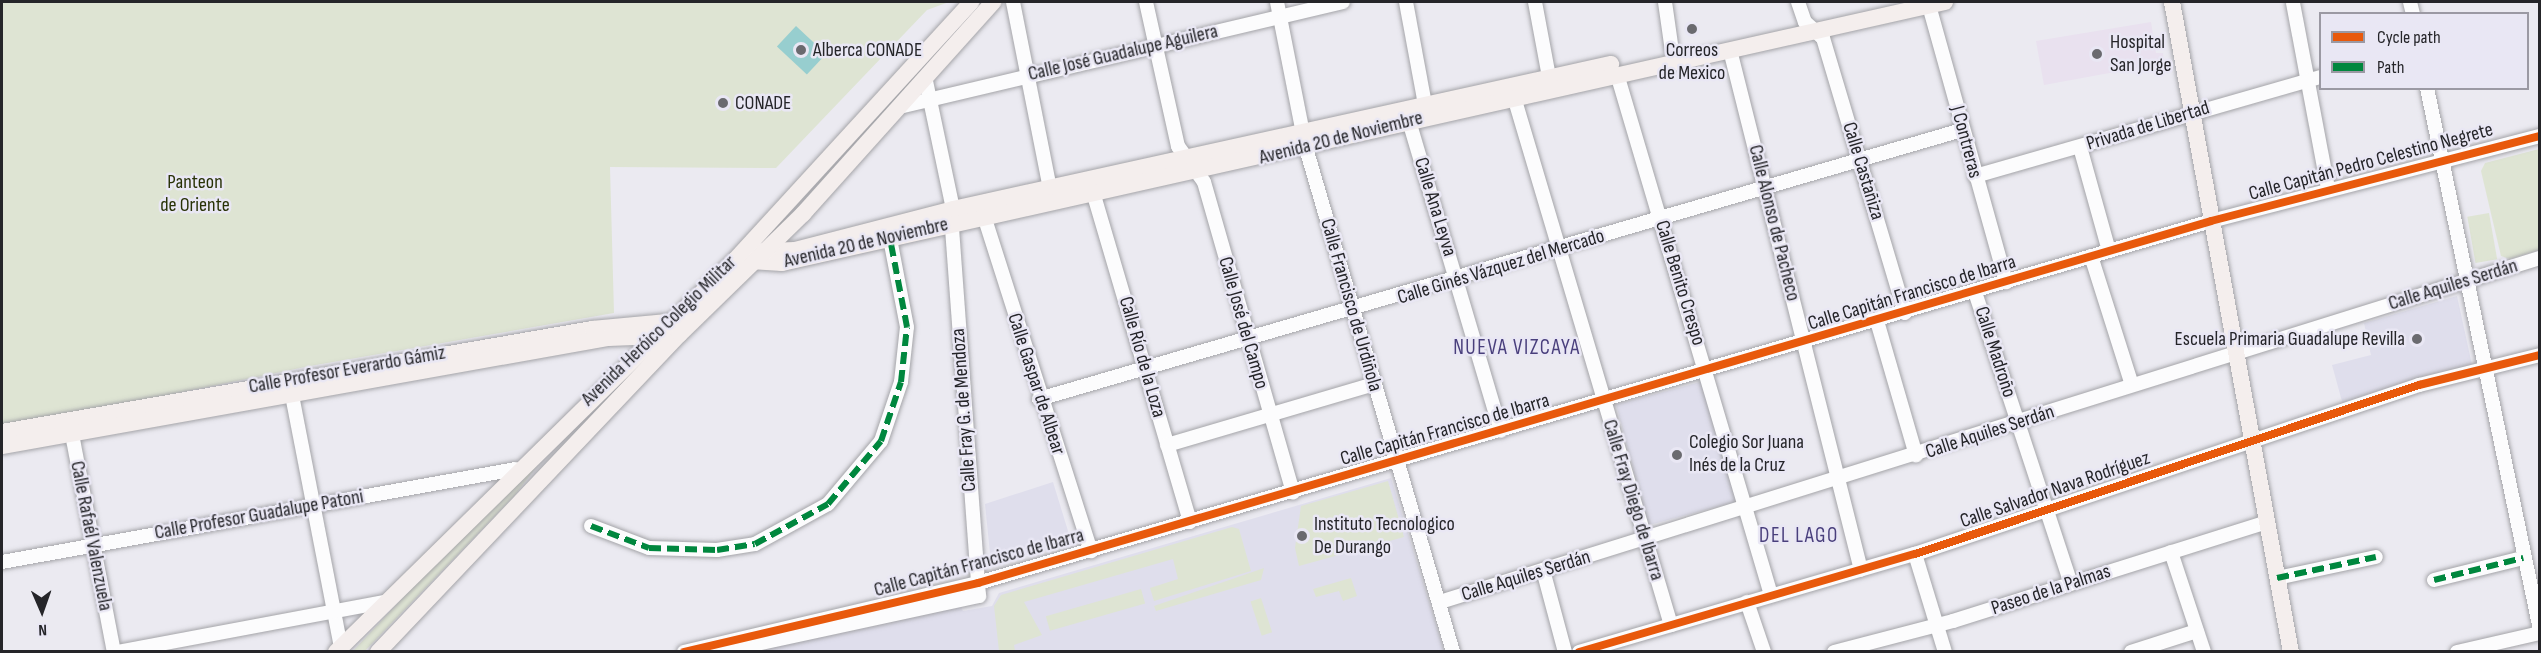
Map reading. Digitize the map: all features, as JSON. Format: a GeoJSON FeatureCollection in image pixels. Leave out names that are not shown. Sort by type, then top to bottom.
{"type":"FeatureCollection","features":[{"type":"Feature","properties":{"kind":"main road","name":"Avenida Heróico Colegio Militar"},"geometry":{"type":"LineString","coordinates":[[695,319],[971,2]]}},
{"type":"Feature","properties":{"kind":"main road","name":"Avenida Heróico Colegio Militar"},"geometry":{"type":"LineString","coordinates":[[378,651],[520,503],[635,377],[676,328],[747,257],[803,214],[926,81],[993,2]]}},
{"type":"Feature","properties":{"kind":"main road","name":"Avenida 20 de Noviembre"},"geometry":{"type":"LineString","coordinates":[[822,247],[890,238],[952,217],[1050,189],[1185,161],[1305,142],[1409,121],[1730,50],[1894,2]]}},
{"type":"Feature","properties":{"kind":"main road"},"geometry":{"type":"LineString","coordinates":[[2172,2],[2234,352],[2291,651]]}},
{"type":"Feature","properties":{"kind":"main road","name":"Avenida 20 de Noviembre"},"geometry":{"type":"LineString","coordinates":[[747,257],[774,264],[822,247],[952,217],[984,216],[1094,192],[1200,173],[1425,105],[1672,51],[1934,3]]}},
{"type":"Feature","properties":{"kind":"main road"},"geometry":{"type":"LineString","coordinates":[[803,214],[803,233],[822,247]]}},
{"type":"Feature","properties":{"kind":"main road","name":"Calle Profesor Everardo Gámiz"},"geometry":{"type":"LineString","coordinates":[[2,446],[70,427],[592,329],[676,328],[695,319]]}},
{"type":"Feature","properties":{"kind":"main road","name":"Avenida Heróico Colegio Militar"},"geometry":{"type":"LineString","coordinates":[[339,649],[606,381],[636,342],[676,328]]}},
{"type":"Feature","properties":{"kind":"main road"},"geometry":{"type":"LineString","coordinates":[[592,329],[636,342],[635,377],[622,373],[606,381]]}},
{"type":"Feature","properties":{"kind":"main road"},"geometry":{"type":"LineString","coordinates":[[606,381],[617,353],[608,338]]}},
{"type":"Feature","properties":{"kind":"main road","name":"Calle Profesor Everardo Gámiz"},"geometry":{"type":"LineString","coordinates":[[290,386],[608,338],[636,342]]}},
{"type":"Feature","properties":{"kind":"main road","name":"Calle Profesor Everardo Gámiz"},"geometry":{"type":"LineString","coordinates":[[2,432],[70,427]]}},
{"type":"Feature","properties":{"kind":"street"},"geometry":{"type":"LineString","coordinates":[[1013,2],[1050,189]]}},
{"type":"Feature","properties":{"kind":"street"},"geometry":{"type":"LineString","coordinates":[[1146,2],[1153,46],[1185,161],[1200,173]]}},
{"type":"Feature","properties":{"kind":"street","name":"Calle Francisco de Urdiñola"},"geometry":{"type":"LineString","coordinates":[[1277,2],[1305,142],[1454,651]]}},
{"type":"Feature","properties":{"kind":"street","name":"Calle José Guadalupe Aguilera"},"geometry":{"type":"LineString","coordinates":[[903,106],[1343,2]]}},
{"type":"Feature","properties":{"kind":"street"},"geometry":{"type":"LineString","coordinates":[[1406,2],[1425,105]]}},
{"type":"Feature","properties":{"kind":"street"},"geometry":{"type":"LineString","coordinates":[[1535,2],[1550,77]]}},
{"type":"Feature","properties":{"kind":"street"},"geometry":{"type":"LineString","coordinates":[[1665,2],[1672,51]]}},
{"type":"Feature","properties":{"kind":"street","name":"Calle Castañiza"},"geometry":{"type":"LineString","coordinates":[[1798,2],[1811,26],[1860,160],[1905,313]]}},
{"type":"Feature","properties":{"kind":"street","name":"J Contreras"},"geometry":{"type":"LineString","coordinates":[[1934,3],[1962,130],[2006,282]]}},
{"type":"Feature","properties":{"kind":"street"},"geometry":{"type":"LineString","coordinates":[[2293,3],[2314,79],[2328,189]]}},
{"type":"Feature","properties":{"kind":"street","name":"Calle Alonso de Pacheco"},"geometry":{"type":"LineString","coordinates":[[1730,50],[1861,570]]}},
{"type":"Feature","properties":{"kind":"street","name":"Calle Benito Crespo"},"geometry":{"type":"LineString","coordinates":[[1617,75],[1748,508],[1771,596]]}},
{"type":"Feature","properties":{"kind":"street","name":"Privada de Libertad"},"geometry":{"type":"LineString","coordinates":[[1975,176],[2314,79]]}},
{"type":"Feature","properties":{"kind":"street","name":"Calle Fray G. de Mendoza"},"geometry":{"type":"LineString","coordinates":[[926,81],[952,217],[979,590]]}},
{"type":"Feature","properties":{"kind":"street"},"geometry":{"type":"LineString","coordinates":[[2427,90],[2540,632],[2457,651]]}},
{"type":"Feature","properties":{"kind":"street","name":"Calle Fray Diego de Ibarra"},"geometry":{"type":"LineString","coordinates":[[1514,98],[1603,402],[1648,540],[1671,625]]}},
{"type":"Feature","properties":{"kind":"street","name":"Calle Ana Leyva"},"geometry":{"type":"LineString","coordinates":[[1409,121],[1501,431]]}},
{"type":"Feature","properties":{"kind":"street","name":"Calle Ginés Vázquez del Mercado"},"geometry":{"type":"LineString","coordinates":[[1039,399],[1248,342],[1962,130]]}},
{"type":"Feature","properties":{"kind":"street","name":"Calle Capitán Pedro Celestino Negrete"},"geometry":{"type":"LineString","coordinates":[[2211,221],[2540,136]]}},
{"type":"Feature","properties":{"kind":"street"},"geometry":{"type":"LineString","coordinates":[[2080,147],[2109,251]]}},
{"type":"Feature","properties":{"kind":"street","name":"Calle José del Campo"},"geometry":{"type":"LineString","coordinates":[[1200,173],[1293,492]]}},
{"type":"Feature","properties":{"kind":"street","name":"Calle Río de la Loza"},"geometry":{"type":"LineString","coordinates":[[1094,192],[1190,522]]}},
{"type":"Feature","properties":{"kind":"street","name":"Calle Gaspar de Albear"},"geometry":{"type":"LineString","coordinates":[[984,216],[1039,399],[1091,551]]}},
{"type":"Feature","properties":{"kind":"street","name":"Calle Capitán Francisco de Ibarra"},"geometry":{"type":"LineString","coordinates":[[691,651],[979,590],[1091,551],[1804,343],[2211,221]]}},
{"type":"Feature","properties":{"kind":"street"},"geometry":{"type":"LineString","coordinates":[[591,526],[649,548],[717,550],[755,544],[828,504],[881,441],[901,382],[907,327],[890,238]]}},
{"type":"Feature","properties":{"kind":"street"},"geometry":{"type":"LineString","coordinates":[[2091,256],[2132,386]]}},
{"type":"Feature","properties":{"kind":"street","name":"Calle Aquiles Serdán"},"geometry":{"type":"LineString","coordinates":[[1440,602],[1648,540],[2234,352],[2540,258]]}},
{"type":"Feature","properties":{"kind":"street","name":"Calle Madroño"},"geometry":{"type":"LineString","coordinates":[[1975,292],[2071,584]]}},
{"type":"Feature","properties":{"kind":"street"},"geometry":{"type":"LineString","coordinates":[[1877,321],[1916,455]]}},
{"type":"Feature","properties":{"kind":"street","name":"Calle Salvador Nava Rodríguez"},"geometry":{"type":"LineString","coordinates":[[1579,651],[1610,647],[1671,625],[1915,554],[2251,441],[2484,368],[2540,355]]}},
{"type":"Feature","properties":{"kind":"street"},"geometry":{"type":"LineString","coordinates":[[1167,445],[1374,384]]}},
{"type":"Feature","properties":{"kind":"street"},"geometry":{"type":"LineString","coordinates":[[290,386],[334,612],[339,649]]}},
{"type":"Feature","properties":{"kind":"street","name":"Calle Rafaél Valenzuela"},"geometry":{"type":"LineString","coordinates":[[70,427],[115,651]]}},
{"type":"Feature","properties":{"kind":"street","name":"Calle Profesor Guadalupe Patoni"},"geometry":{"type":"LineString","coordinates":[[2,562],[516,469]]}},
{"type":"Feature","properties":{"kind":"street","name":"Paseo de la Palmas"},"geometry":{"type":"LineString","coordinates":[[1834,651],[2071,584],[2267,522]]}},
{"type":"Feature","properties":{"kind":"street"},"geometry":{"type":"LineString","coordinates":[[2171,552],[2204,651]]}},
{"type":"Feature","properties":{"kind":"street"},"geometry":{"type":"LineString","coordinates":[[1915,554],[1945,651]]}},
{"type":"Feature","properties":{"kind":"street"},"geometry":{"type":"LineString","coordinates":[[2277,578],[2376,557]]}},
{"type":"Feature","properties":{"kind":"street"},"geometry":{"type":"LineString","coordinates":[[2433,580],[2523,558]]}},
{"type":"Feature","properties":{"kind":"street"},"geometry":{"type":"LineString","coordinates":[[1543,570],[1566,651]]}},
{"type":"Feature","properties":{"kind":"street"},"geometry":{"type":"LineString","coordinates":[[721,651],[979,590]]}},
{"type":"Feature","properties":{"kind":"street"},"geometry":{"type":"LineString","coordinates":[[115,651],[384,602]]}},
{"type":"Feature","properties":{"kind":"street"},"geometry":{"type":"LineString","coordinates":[[1747,602],[1764,651]]}},
{"type":"Feature","properties":{"kind":"street"},"geometry":{"type":"LineString","coordinates":[[2131,651],[2197,631]]}},
{"type":"Feature","properties":{"kind":"shaded area","name":"Hospital San Jorge"},"geometry":{"type":"Polygon","coordinates":[[[2151,22],[2156,53],[2163,53],[2164,63],[2044,85],[2036,41],[2151,22]]]}},
{"type":"Feature","properties":{"kind":"shaded area","name":"Escuela Primaria Guadalupe Revilla"},"geometry":{"type":"Polygon","coordinates":[[[2457,296],[2472,365],[2343,405],[2332,365],[2371,355],[2364,323],[2457,296]]]}},
{"type":"Feature","properties":{"kind":"shaded area","name":"Colegio Sor Juana Inés de la Cruz"},"geometry":{"type":"Polygon","coordinates":[[[1704,381],[1736,502],[1648,525],[1616,405],[1704,381]]]}},
{"type":"Feature","properties":{"kind":"shaded area","name":"Instituto Tecnologico De Durango"},"geometry":{"type":"Polygon","coordinates":[[[1391,478],[1444,651],[751,652],[959,603],[963,611],[992,606],[999,593],[1391,478]]]}},
{"type":"Feature","properties":{"kind":"shaded area"},"geometry":{"type":"Polygon","coordinates":[[[1053,482],[1072,544],[991,563],[985,504],[1053,482]]]}},
{"type":"Feature","properties":{"kind":"green space","name":"Panteon de Oriente"},"geometry":{"type":"Polygon","coordinates":[[[2,2],[949,2],[927,10],[776,168],[610,167],[614,313],[310,366],[2,429],[2,2]]]}},
{"type":"Feature","properties":{"kind":"green space"},"geometry":{"type":"Polygon","coordinates":[[[2539,149],[2539,250],[2510,259],[2501,256],[2481,171],[2485,163],[2539,149]]]}},
{"type":"Feature","properties":{"kind":"green space"},"geometry":{"type":"Polygon","coordinates":[[[2489,213],[2497,259],[2475,263],[2467,217],[2489,213]]]}},
{"type":"Feature","properties":{"kind":"green space"},"geometry":{"type":"Polygon","coordinates":[[[582,407],[515,495],[365,651],[352,652],[582,407]]]}},
{"type":"Feature","properties":{"kind":"green space"},"geometry":{"type":"Polygon","coordinates":[[[1388,481],[1404,537],[1299,566],[1295,548],[1301,506],[1388,481]]]}},
{"type":"Feature","properties":{"kind":"green space"},"geometry":{"type":"Polygon","coordinates":[[[1232,527],[1239,529],[1251,571],[1154,601],[1150,588],[1178,579],[1173,559],[1024,602],[1042,635],[1014,645],[1015,651],[999,651],[994,606],[1001,595],[1232,527]]]}},
{"type":"Feature","properties":{"kind":"green space"},"geometry":{"type":"Polygon","coordinates":[[[1264,568],[1261,580],[1156,611],[1154,606],[1264,568]]]}},
{"type":"Feature","properties":{"kind":"green space"},"geometry":{"type":"Polygon","coordinates":[[[1351,578],[1357,596],[1343,601],[1339,591],[1316,597],[1313,589],[1351,578]]]}},
{"type":"Feature","properties":{"kind":"green space"},"geometry":{"type":"Polygon","coordinates":[[[1141,589],[1145,603],[1050,631],[1046,616],[1141,589]]]}},
{"type":"Feature","properties":{"kind":"green space"},"geometry":{"type":"Polygon","coordinates":[[[1261,598],[1272,632],[1262,636],[1251,601],[1261,598]]]}},
{"type":"Feature","properties":{"kind":"water","name":"Alberca CONADE"},"geometry":{"type":"Polygon","coordinates":[[[796,26],[826,54],[807,74],[777,46],[796,26]]]}},
{"type":"Feature","properties":{"kind":"marked path"},"geometry":{"type":"LineString","coordinates":[[591,526],[649,548],[717,550],[755,544],[828,504],[881,441],[901,382],[907,327],[890,239]]}},
{"type":"Feature","properties":{"kind":"marked path"},"geometry":{"type":"LineString","coordinates":[[2277,578],[2376,557]]}},
{"type":"Feature","properties":{"kind":"marked path"},"geometry":{"type":"LineString","coordinates":[[2434,580],[2523,558]]}},
{"type":"Feature","properties":{"kind":"cycle path"},"geometry":{"type":"LineString","coordinates":[[684,652],[978,583],[2211,221],[2540,136]]}},
{"type":"Feature","properties":{"kind":"cycle path"},"geometry":{"type":"LineString","coordinates":[[1579,652],[1915,554],[2419,385],[2540,355]]}},
{"type":"Feature","properties":{"kind":"place","name":"Correos de Mexico"},"geometry":{"type":"Point","coordinates":[1692,29]}},
{"type":"Feature","properties":{"kind":"place","name":"Alberca CONADE"},"geometry":{"type":"Point","coordinates":[801,50]}},
{"type":"Feature","properties":{"kind":"place","name":"Hospital San Jorge"},"geometry":{"type":"Point","coordinates":[2097,54]}},
{"type":"Feature","properties":{"kind":"place","name":"CONADE"},"geometry":{"type":"Point","coordinates":[723,103]}},
{"type":"Feature","properties":{"kind":"place","name":"Escuela Primaria Guadalupe Revilla"},"geometry":{"type":"Point","coordinates":[2417,339]}},
{"type":"Feature","properties":{"kind":"place","name":"Colegio Sor Juana Inés de la Cruz"},"geometry":{"type":"Point","coordinates":[1677,455]}},
{"type":"Feature","properties":{"kind":"place","name":"Instituto Tecnologico De Durango"},"geometry":{"type":"Point","coordinates":[1302,536]}},
{"type":"Feature","properties":{"kind":"district","name":"NUEVA VIZCAYA"},"geometry":{"type":"Point","coordinates":[1517,348]}},
{"type":"Feature","properties":{"kind":"district","name":"DEL LAGO"},"geometry":{"type":"Point","coordinates":[1799,536]}}]}
